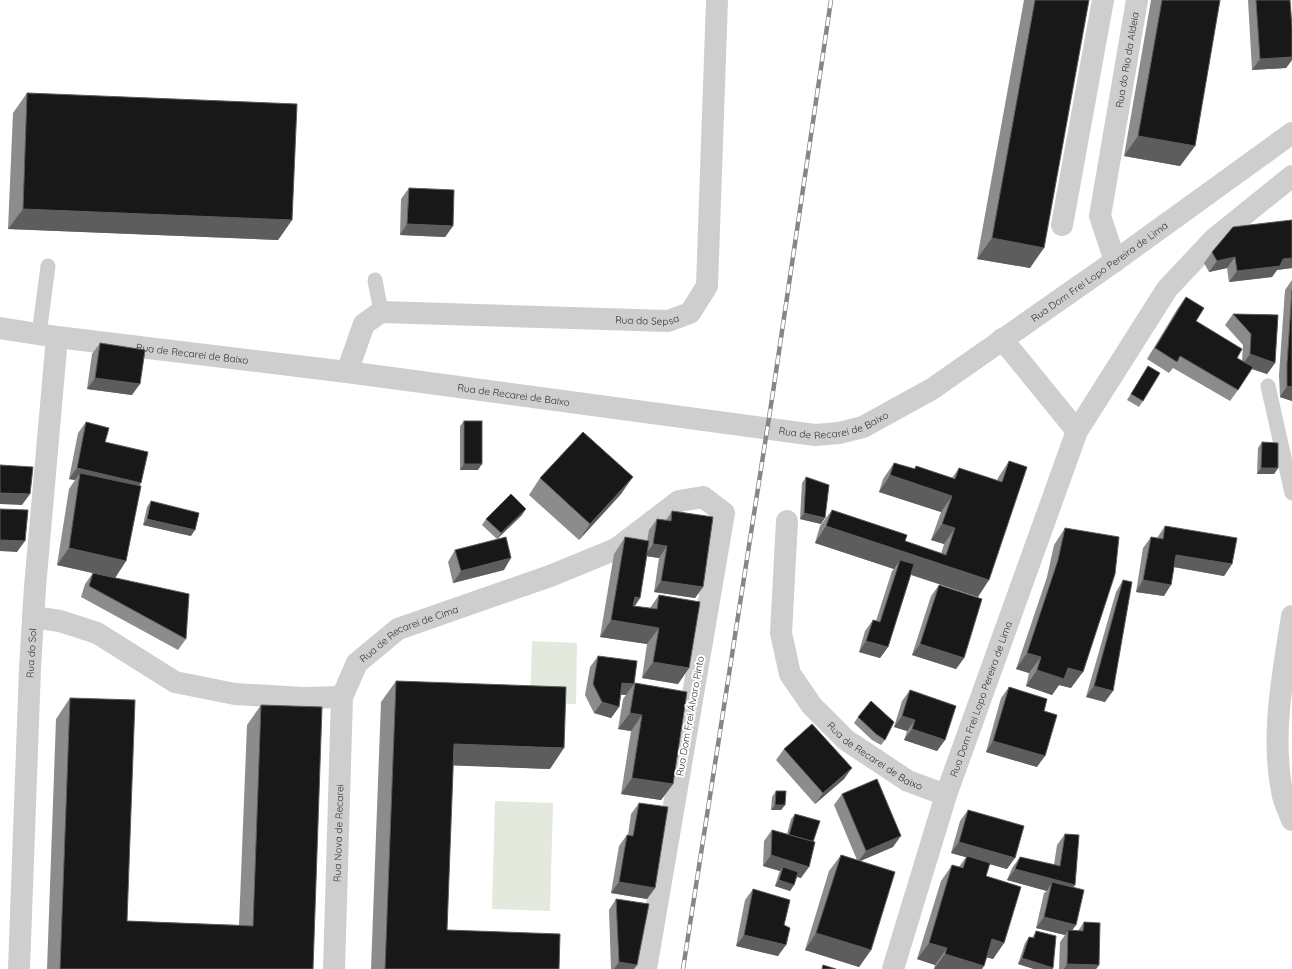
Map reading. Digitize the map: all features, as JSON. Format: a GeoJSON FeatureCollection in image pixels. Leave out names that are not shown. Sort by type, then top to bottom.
{"type":"FeatureCollection","features":[{"type":"Feature","properties":{"kind":"street","name":"Rua da Sepsa"},"geometry":{"type":"LineString","coordinates":[[381,312],[668,321],[690,313],[707,286],[717,0]]}},
{"type":"Feature","properties":{"kind":"street"},"geometry":{"type":"LineString","coordinates":[[1062,225],[1103,0]]}},
{"type":"Feature","properties":{"kind":"street","name":"Rua do Rio da Aldeia"},"geometry":{"type":"LineString","coordinates":[[1115,261],[1100,216],[1137,0]]}},
{"type":"Feature","properties":{"kind":"street","name":"Rua do Rio da Aldeia"},"geometry":{"type":"LineString","coordinates":[[1083,111],[1116,119]]}},
{"type":"Feature","properties":{"kind":"street","name":"Rua Dom Frei Lopo Pereira de Lima"},"geometry":{"type":"LineString","coordinates":[[1002,339],[1115,261],[1292,133]]}},
{"type":"Feature","properties":{"kind":"street","name":"Rua Dom Frei Lopo Pereira de Lima"},"geometry":{"type":"LineString","coordinates":[[893,969],[946,795],[1077,432],[1167,289],[1214,239],[1292,176]]}},
{"type":"Feature","properties":{"kind":"street"},"geometry":{"type":"LineString","coordinates":[[347,372],[364,324],[381,312]]}},
{"type":"Feature","properties":{"kind":"street","name":"Rua de Recarei de Baixo"},"geometry":{"type":"LineString","coordinates":[[0,328],[48,336],[347,372],[815,435],[839,434],[863,427],[932,389],[1002,339]]}},
{"type":"Feature","properties":{"kind":"street","name":"Rua do Sol"},"geometry":{"type":"LineString","coordinates":[[19,969],[33,617],[48,336]]}},
{"type":"Feature","properties":{"kind":"street"},"geometry":{"type":"LineString","coordinates":[[1002,339],[1077,432]]}},
{"type":"Feature","properties":{"kind":"street","name":"Rua Dom Frei Álvaro Pinto"},"geometry":{"type":"LineString","coordinates":[[646,969],[724,513],[703,497],[679,501]]}},
{"type":"Feature","properties":{"kind":"street","name":"Rua de Recarei de Cima"},"geometry":{"type":"LineString","coordinates":[[342,697],[357,663],[398,629],[550,576],[616,549],[679,501]]}},
{"type":"Feature","properties":{"kind":"street","name":"Rua de Recarei de Baixo"},"geometry":{"type":"LineString","coordinates":[[787,521],[781,633],[790,674],[812,706],[846,740],[908,781],[946,795]]}},
{"type":"Feature","properties":{"kind":"street"},"geometry":{"type":"LineString","coordinates":[[1292,616],[1285,663],[1278,755],[1283,797],[1292,820]]}},
{"type":"Feature","properties":{"kind":"street"},"geometry":{"type":"LineString","coordinates":[[33,617],[60,621],[97,633],[175,682],[235,694],[303,698],[342,697]]}},
{"type":"Feature","properties":{"kind":"street","name":"Rua Nova de Recarei"},"geometry":{"type":"LineString","coordinates":[[334,969],[342,697]]}},
{"type":"Feature","properties":{"kind":"lane"},"geometry":{"type":"LineString","coordinates":[[48,266],[48,336]]}},
{"type":"Feature","properties":{"kind":"lane"},"geometry":{"type":"LineString","coordinates":[[375,280],[381,312]]}},
{"type":"Feature","properties":{"kind":"lane"},"geometry":{"type":"LineString","coordinates":[[1268,386],[1292,493]]}},
{"type":"Feature","properties":{"kind":"shaded area"},"geometry":{"type":"Polygon","coordinates":[[[532,641],[577,643],[576,704],[530,703],[532,641]]]}},
{"type":"Feature","properties":{"kind":"shaded area"},"geometry":{"type":"Polygon","coordinates":[[[495,801],[553,803],[550,911],[492,909],[495,801]]]}},
{"type":"Feature","properties":{"kind":"building"},"geometry":{"type":"Polygon","coordinates":[[[1035,0],[1089,0],[1044,248],[992,238],[1035,0]]]}},
{"type":"Feature","properties":{"kind":"building"},"geometry":{"type":"Polygon","coordinates":[[[1162,0],[1220,0],[1195,146],[1138,136],[1162,0]]]}},
{"type":"Feature","properties":{"kind":"building"},"geometry":{"type":"Polygon","coordinates":[[[1256,0],[1290,0],[1292,57],[1260,59],[1256,0]]]}},
{"type":"Feature","properties":{"kind":"building"},"geometry":{"type":"Polygon","coordinates":[[[27,93],[297,104],[292,220],[23,209],[27,93]]]}},
{"type":"Feature","properties":{"kind":"building"},"geometry":{"type":"Polygon","coordinates":[[[409,188],[454,190],[453,226],[407,224],[409,188]]]}},
{"type":"Feature","properties":{"kind":"building"},"geometry":{"type":"Polygon","coordinates":[[[1292,220],[1292,258],[1283,259],[1280,266],[1237,271],[1235,257],[1217,261],[1212,252],[1233,227],[1292,220]]]}},
{"type":"Feature","properties":{"kind":"building"},"geometry":{"type":"Polygon","coordinates":[[[1292,290],[1292,387],[1287,386],[1287,364],[1292,290]]]}},
{"type":"Feature","properties":{"kind":"building"},"geometry":{"type":"Polygon","coordinates":[[[1186,297],[1204,308],[1196,321],[1242,349],[1237,358],[1253,367],[1238,390],[1180,356],[1177,362],[1155,348],[1186,297]]]}},
{"type":"Feature","properties":{"kind":"building"},"geometry":{"type":"Polygon","coordinates":[[[1233,314],[1278,315],[1275,363],[1250,354],[1251,334],[1233,314]]]}},
{"type":"Feature","properties":{"kind":"building"},"geometry":{"type":"Polygon","coordinates":[[[100,343],[145,350],[140,384],[95,378],[100,343]]]}},
{"type":"Feature","properties":{"kind":"building"},"geometry":{"type":"Polygon","coordinates":[[[1148,366],[1160,373],[1143,401],[1131,394],[1148,366]]]}},
{"type":"Feature","properties":{"kind":"building"},"geometry":{"type":"Polygon","coordinates":[[[464,421],[482,421],[482,464],[464,464],[464,421]]]}},
{"type":"Feature","properties":{"kind":"building"},"geometry":{"type":"Polygon","coordinates":[[[86,422],[109,428],[105,442],[148,452],[141,483],[77,468],[86,422]]]}},
{"type":"Feature","properties":{"kind":"building"},"geometry":{"type":"Polygon","coordinates":[[[583,432],[633,477],[590,524],[540,478],[583,432]]]}},
{"type":"Feature","properties":{"kind":"building"},"geometry":{"type":"Polygon","coordinates":[[[1262,442],[1278,443],[1278,468],[1261,468],[1262,442]]]}},
{"type":"Feature","properties":{"kind":"building"},"geometry":{"type":"Polygon","coordinates":[[[1009,461],[1027,467],[989,580],[826,526],[832,510],[907,535],[905,541],[946,555],[955,528],[942,524],[952,496],[890,475],[894,463],[915,469],[916,466],[955,479],[959,468],[1002,482],[1009,461]]]}},
{"type":"Feature","properties":{"kind":"building"},"geometry":{"type":"Polygon","coordinates":[[[0,465],[33,467],[30,494],[0,493],[0,465]]]}},
{"type":"Feature","properties":{"kind":"building"},"geometry":{"type":"Polygon","coordinates":[[[80,473],[141,486],[126,561],[69,548],[80,473]]]}},
{"type":"Feature","properties":{"kind":"building"},"geometry":{"type":"Polygon","coordinates":[[[806,477],[829,485],[825,518],[804,513],[806,477]]]}},
{"type":"Feature","properties":{"kind":"building"},"geometry":{"type":"Polygon","coordinates":[[[511,494],[526,509],[501,533],[486,519],[511,494]]]}},
{"type":"Feature","properties":{"kind":"building"},"geometry":{"type":"Polygon","coordinates":[[[151,501],[199,513],[195,530],[147,519],[151,501]]]}},
{"type":"Feature","properties":{"kind":"building"},"geometry":{"type":"Polygon","coordinates":[[[0,509],[28,510],[25,541],[0,540],[0,509]]]}},
{"type":"Feature","properties":{"kind":"building"},"geometry":{"type":"Polygon","coordinates":[[[672,511],[713,517],[703,587],[661,581],[667,546],[653,544],[657,519],[671,521],[672,511]]]}},
{"type":"Feature","properties":{"kind":"building"},"geometry":{"type":"Polygon","coordinates":[[[1165,526],[1237,538],[1232,564],[1176,555],[1171,585],[1143,580],[1151,537],[1163,539],[1165,526]]]}},
{"type":"Feature","properties":{"kind":"building"},"geometry":{"type":"Polygon","coordinates":[[[1065,528],[1119,537],[1115,574],[1083,672],[1068,668],[1064,679],[1037,670],[1041,657],[1027,653],[1058,560],[1065,528]]]}},
{"type":"Feature","properties":{"kind":"building"},"geometry":{"type":"Polygon","coordinates":[[[506,537],[511,558],[461,571],[455,550],[506,537]]]}},
{"type":"Feature","properties":{"kind":"building"},"geometry":{"type":"Polygon","coordinates":[[[625,537],[649,541],[640,598],[635,597],[633,606],[657,609],[659,595],[700,602],[689,668],[653,662],[659,628],[611,620],[625,537]]]}},
{"type":"Feature","properties":{"kind":"building"},"geometry":{"type":"Polygon","coordinates":[[[900,560],[914,564],[888,647],[866,641],[873,620],[880,622],[900,560]]]}},
{"type":"Feature","properties":{"kind":"building"},"geometry":{"type":"Polygon","coordinates":[[[93,573],[189,594],[186,639],[89,586],[93,573]]]}},
{"type":"Feature","properties":{"kind":"building"},"geometry":{"type":"Polygon","coordinates":[[[1123,580],[1132,582],[1113,691],[1094,686],[1123,580]]]}},
{"type":"Feature","properties":{"kind":"building"},"geometry":{"type":"Polygon","coordinates":[[[939,585],[982,599],[964,658],[920,644],[939,585]]]}},
{"type":"Feature","properties":{"kind":"building"},"geometry":{"type":"Polygon","coordinates":[[[598,656],[637,661],[634,684],[622,683],[619,707],[602,702],[593,684],[598,656]]]}},
{"type":"Feature","properties":{"kind":"building"},"geometry":{"type":"Polygon","coordinates":[[[396,681],[566,687],[564,748],[454,744],[447,930],[560,934],[559,969],[385,969],[396,681]]]}},
{"type":"Feature","properties":{"kind":"building"},"geometry":{"type":"Polygon","coordinates":[[[635,683],[687,692],[673,784],[632,778],[642,715],[630,713],[635,683]]]}},
{"type":"Feature","properties":{"kind":"building"},"geometry":{"type":"Polygon","coordinates":[[[1009,687],[1047,699],[1044,711],[1057,715],[1045,756],[993,741],[1009,687]]]}},
{"type":"Feature","properties":{"kind":"building"},"geometry":{"type":"Polygon","coordinates":[[[910,690],[956,706],[945,740],[912,729],[915,720],[902,716],[910,690]]]}},
{"type":"Feature","properties":{"kind":"building"},"geometry":{"type":"Polygon","coordinates":[[[70,698],[135,700],[127,921],[253,926],[261,705],[322,707],[313,969],[60,969],[70,698]]]}},
{"type":"Feature","properties":{"kind":"building"},"geometry":{"type":"Polygon","coordinates":[[[871,701],[894,722],[885,740],[876,734],[858,717],[871,701]]]}},
{"type":"Feature","properties":{"kind":"building"},"geometry":{"type":"Polygon","coordinates":[[[812,724],[852,768],[823,793],[784,749],[812,724]]]}},
{"type":"Feature","properties":{"kind":"building"},"geometry":{"type":"Polygon","coordinates":[[[877,779],[901,836],[866,851],[842,794],[877,779]]]}},
{"type":"Feature","properties":{"kind":"building"},"geometry":{"type":"Polygon","coordinates":[[[776,791],[786,791],[785,805],[775,805],[776,791]]]}},
{"type":"Feature","properties":{"kind":"building"},"geometry":{"type":"Polygon","coordinates":[[[639,803],[668,807],[655,888],[619,882],[627,835],[633,836],[639,803]]]}},
{"type":"Feature","properties":{"kind":"building"},"geometry":{"type":"Polygon","coordinates":[[[968,810],[1024,826],[1015,858],[959,842],[968,810]]]}},
{"type":"Feature","properties":{"kind":"building"},"geometry":{"type":"Polygon","coordinates":[[[795,814],[820,821],[813,842],[789,835],[795,814]]]}},
{"type":"Feature","properties":{"kind":"building"},"geometry":{"type":"Polygon","coordinates":[[[772,830],[815,842],[809,867],[771,855],[772,830]]]}},
{"type":"Feature","properties":{"kind":"building"},"geometry":{"type":"Polygon","coordinates":[[[1065,834],[1079,835],[1075,885],[1015,869],[1020,857],[1060,866],[1065,834]]]}},
{"type":"Feature","properties":{"kind":"building"},"geometry":{"type":"Polygon","coordinates":[[[841,855],[895,872],[871,950],[816,933],[841,855]]]}},
{"type":"Feature","properties":{"kind":"building"},"geometry":{"type":"Polygon","coordinates":[[[967,856],[990,863],[986,876],[1021,887],[1004,943],[992,939],[984,966],[945,954],[947,948],[929,943],[952,865],[963,868],[967,856]]]}},
{"type":"Feature","properties":{"kind":"building"},"geometry":{"type":"Polygon","coordinates":[[[783,867],[798,872],[794,885],[779,880],[783,867]]]}},
{"type":"Feature","properties":{"kind":"building"},"geometry":{"type":"Polygon","coordinates":[[[1052,882],[1084,890],[1076,925],[1044,917],[1052,882]]]}},
{"type":"Feature","properties":{"kind":"building"},"geometry":{"type":"Polygon","coordinates":[[[753,889],[790,900],[784,925],[790,928],[786,945],[744,935],[753,889]]]}},
{"type":"Feature","properties":{"kind":"building"},"geometry":{"type":"Polygon","coordinates":[[[616,899],[649,904],[637,965],[619,962],[616,899]]]}},
{"type":"Feature","properties":{"kind":"building"},"geometry":{"type":"Polygon","coordinates":[[[1084,922],[1100,923],[1099,965],[1067,964],[1068,930],[1083,931],[1084,922]]]}},
{"type":"Feature","properties":{"kind":"building"},"geometry":{"type":"Polygon","coordinates":[[[1036,931],[1056,936],[1053,968],[1022,958],[1029,937],[1034,938],[1036,931]]]}},
{"type":"Feature","properties":{"kind":"building"},"geometry":{"type":"Polygon","coordinates":[[[823,965],[836,969],[822,969],[823,965]]]}},
{"type":"Feature","properties":{"kind":"railway"},"geometry":{"type":"LineString","coordinates":[[683,969],[773,392],[831,0]]}}]}
